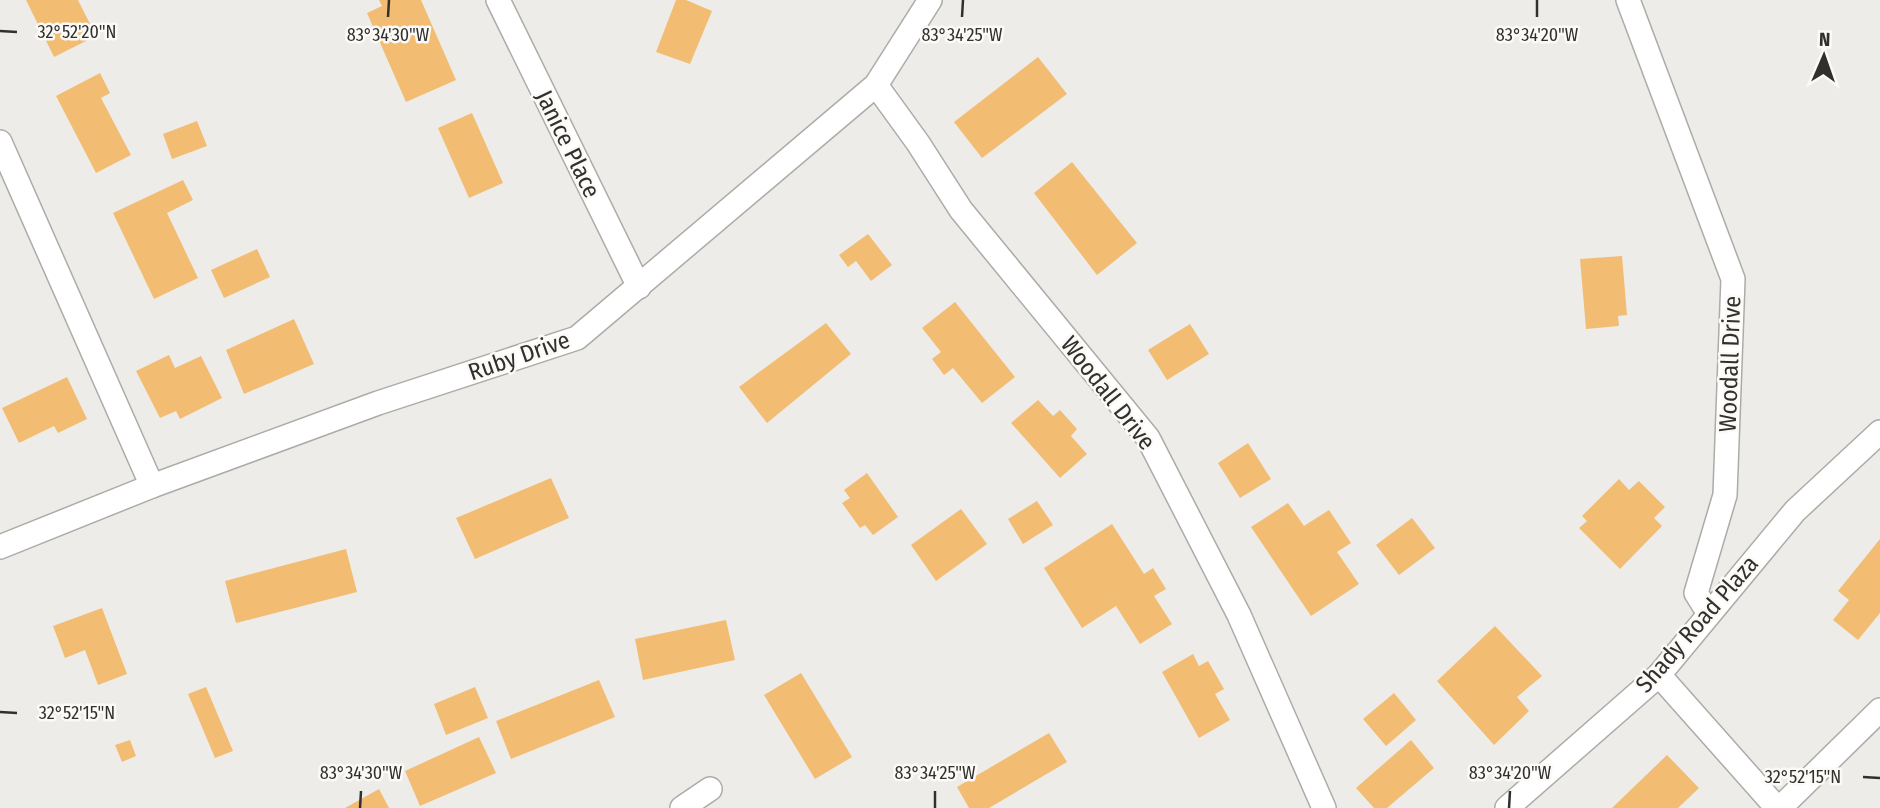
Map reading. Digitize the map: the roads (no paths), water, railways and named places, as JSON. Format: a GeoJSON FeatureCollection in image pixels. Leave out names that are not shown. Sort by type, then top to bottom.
{"type":"FeatureCollection","features":[{"type":"Feature","properties":{"kind":"street","name":"Janice Place"},"geometry":{"type":"LineString","coordinates":[[498,0],[639,287]]}},
{"type":"Feature","properties":{"kind":"street","name":"Ruby Drive"},"geometry":{"type":"LineString","coordinates":[[0,547],[152,486],[378,402],[577,338],[876,85],[930,0]]}},
{"type":"Feature","properties":{"kind":"street","name":"Woodall Drive"},"geometry":{"type":"LineString","coordinates":[[1628,0],[1733,279],[1725,495],[1696,593],[1710,614]]}},
{"type":"Feature","properties":{"kind":"street","name":"Woodall Drive"},"geometry":{"type":"LineString","coordinates":[[876,85],[918,142],[961,210],[1148,438],[1239,615],[1324,808]]}},
{"type":"Feature","properties":{"kind":"street"},"geometry":{"type":"LineString","coordinates":[[0,142],[152,486]]}},
{"type":"Feature","properties":{"kind":"street","name":"Shady Road Plaza"},"geometry":{"type":"LineString","coordinates":[[1507,808],[1659,675],[1795,511],[1880,432]]}},
{"type":"Feature","properties":{"kind":"street"},"geometry":{"type":"LineString","coordinates":[[1659,675],[1779,808],[1880,710]]}},
{"type":"Feature","properties":{"kind":"street"},"geometry":{"type":"LineString","coordinates":[[682,808],[710,789]]}}]}
